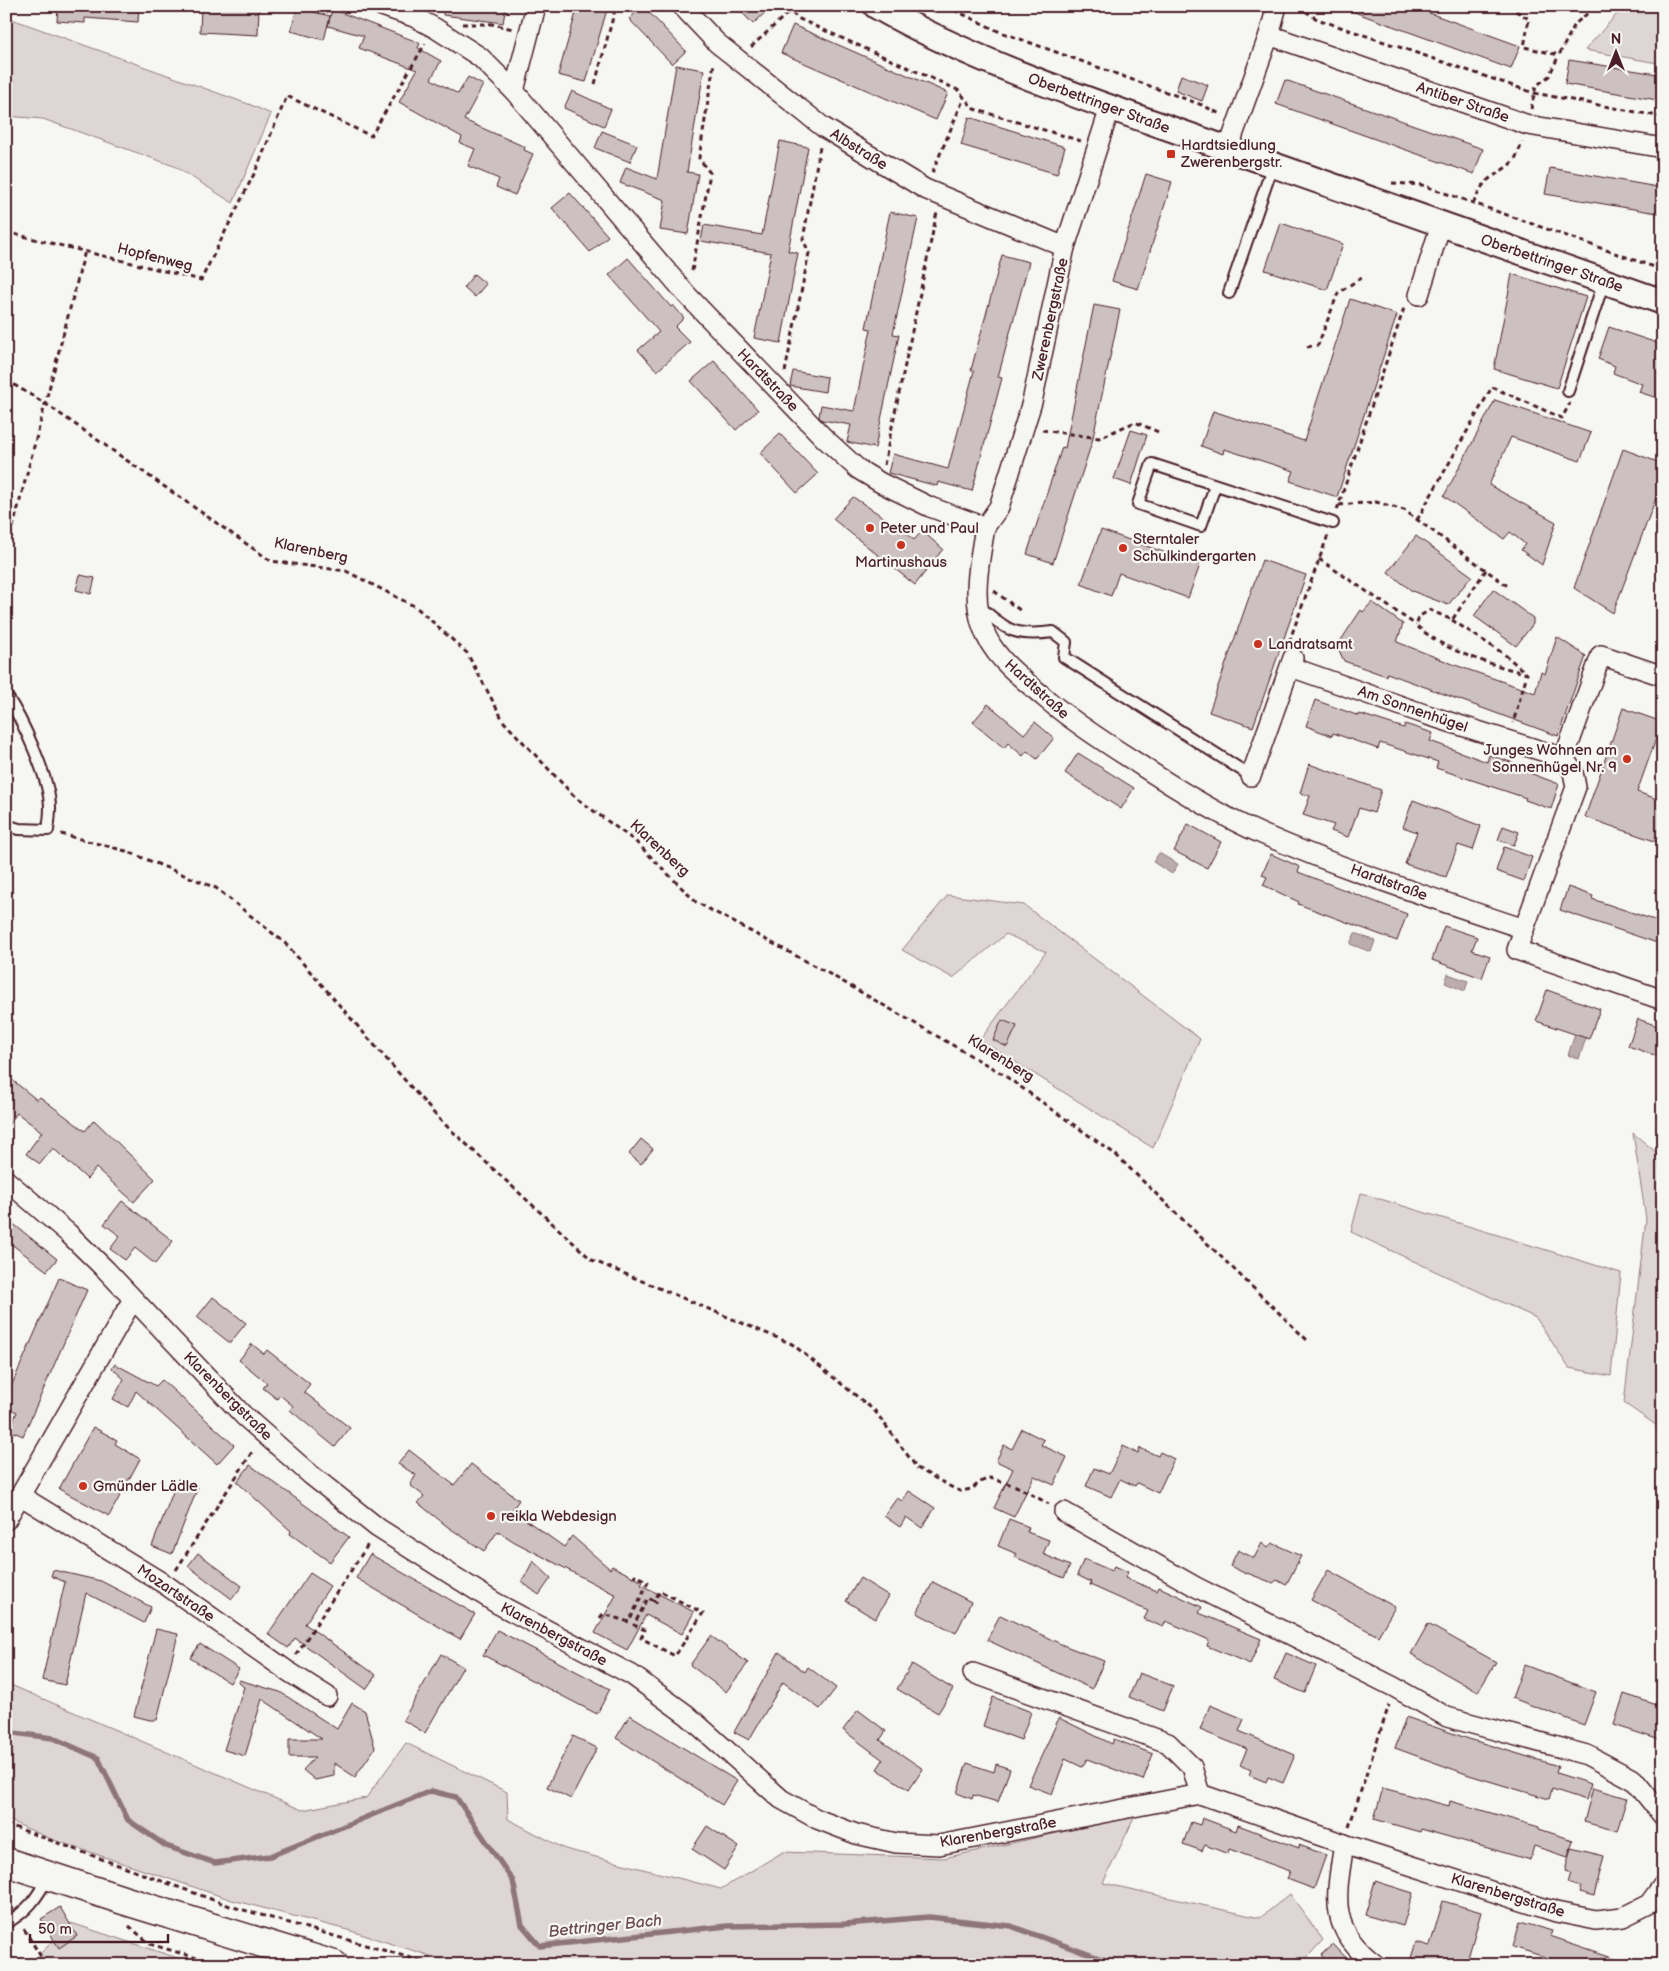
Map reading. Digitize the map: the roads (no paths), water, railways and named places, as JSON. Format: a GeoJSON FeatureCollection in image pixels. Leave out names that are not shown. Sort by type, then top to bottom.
{"type":"FeatureCollection","features":[{"type":"Feature","properties":{"kind":"main road"},"geometry":{"type":"LineString","coordinates":[[6,1862],[43,1887],[334,1965]]}},
{"type":"Feature","properties":{"kind":"street","name":"Hardtstraße"},"geometry":{"type":"LineString","coordinates":[[382,6],[416,12],[435,28],[480,57],[514,91],[687,295],[823,437],[858,469],[881,483],[930,507],[985,528],[978,578],[978,605],[982,628],[989,642],[1010,668],[1071,720],[1178,791],[1261,834],[1374,878],[1524,929]]}},
{"type":"Feature","properties":{"kind":"street"},"geometry":{"type":"LineString","coordinates":[[514,91],[536,6]]}},
{"type":"Feature","properties":{"kind":"street","name":"Albstraße"},"geometry":{"type":"LineString","coordinates":[[682,6],[717,43],[823,127],[932,193],[1065,247]]}},
{"type":"Feature","properties":{"kind":"street","name":"Oberbettringer Straße"},"geometry":{"type":"LineString","coordinates":[[876,6],[911,26],[985,61],[1110,108],[1663,302]]}},
{"type":"Feature","properties":{"kind":"street"},"geometry":{"type":"LineString","coordinates":[[1228,149],[1236,122],[1270,35],[1277,6]]}},
{"type":"Feature","properties":{"kind":"street","name":"Antiber Straße"},"geometry":{"type":"LineString","coordinates":[[1270,35],[1528,125],[1663,148]]}},
{"type":"Feature","properties":{"kind":"street","name":"Zwerenbergstraße"},"geometry":{"type":"LineString","coordinates":[[985,528],[998,507],[1032,402],[1065,247],[1096,145],[1110,108]]}},
{"type":"Feature","properties":{"kind":"street"},"geometry":{"type":"LineString","coordinates":[[1413,298],[1441,224]]}},
{"type":"Feature","properties":{"kind":"street"},"geometry":{"type":"LineString","coordinates":[[1663,676],[1601,655],[1564,758],[1573,772],[1576,787],[1518,950],[1663,1000]]}},
{"type":"Feature","properties":{"kind":"street","name":"Am Sonnenhügel"},"geometry":{"type":"LineString","coordinates":[[1251,776],[1292,662],[1427,715],[1564,758]]}},
{"type":"Feature","properties":{"kind":"street","name":"Klarenbergstraße"},"geometry":{"type":"LineString","coordinates":[[6,1180],[68,1233],[244,1416],[311,1475],[378,1528],[496,1603],[632,1675],[688,1715],[781,1799],[817,1819],[856,1834],[896,1843],[939,1845],[1200,1794],[1344,1844],[1556,1912],[1596,1920],[1623,1917],[1649,1904],[1663,1885]]}},
{"type":"Feature","properties":{"kind":"street"},"geometry":{"type":"LineString","coordinates":[[6,1520],[133,1299]]}},
{"type":"Feature","properties":{"kind":"street","name":"Mozartstraße"},"geometry":{"type":"LineString","coordinates":[[21,1496],[166,1585],[286,1670],[327,1696]]}},
{"type":"Feature","properties":{"kind":"street"},"geometry":{"type":"LineString","coordinates":[[1064,1512],[1196,1587],[1394,1687],[1447,1717],[1587,1755],[1634,1780],[1663,1816]]}},
{"type":"Feature","properties":{"kind":"street"},"geometry":{"type":"LineString","coordinates":[[973,1673],[1168,1743],[1192,1767],[1200,1794]]}},
{"type":"Feature","properties":{"kind":"street"},"geometry":{"type":"LineString","coordinates":[[1344,1844],[1336,1898],[1343,1931],[1363,1955],[1376,1965]]}},
{"type":"Feature","properties":{"kind":"lane"},"geometry":{"type":"LineString","coordinates":[[1229,292],[1273,165]]}},
{"type":"Feature","properties":{"kind":"lane"},"geometry":{"type":"LineString","coordinates":[[1568,391],[1604,281]]}},
{"type":"Feature","properties":{"kind":"lane"},"geometry":{"type":"LineString","coordinates":[[1215,486],[1201,526],[1138,504],[1152,464],[1333,523]]}},
{"type":"Feature","properties":{"kind":"lane"},"geometry":{"type":"LineString","coordinates":[[978,605],[1003,628],[1030,635],[1053,632],[1066,642],[1064,657],[1251,776]]}},
{"type":"Feature","properties":{"kind":"lane"},"geometry":{"type":"LineString","coordinates":[[6,696],[20,716],[41,769],[50,805],[48,830],[19,829],[6,824]]}},
{"type":"Feature","properties":{"kind":"lane"},"geometry":{"type":"LineString","coordinates":[[6,1923],[17,1918],[43,1887]]}},
{"type":"Feature","properties":{"kind":"waterway","name":"Bettringer Bach"},"geometry":{"type":"LineString","coordinates":[[6,1732],[53,1738],[98,1758],[128,1820],[166,1846],[215,1863],[270,1856],[431,1791],[456,1797],[513,1881],[522,1925],[540,1946],[727,1926],[845,1924],[929,1917],[1011,1926],[1118,1965]]}},
{"type":"Feature","properties":{"kind":"place","name":"Hardtsiedlung Zwerenbergstr."},"geometry":{"type":"Point","coordinates":[1171,154]}},
{"type":"Feature","properties":{"kind":"place","name":"Peter und Paul"},"geometry":{"type":"Point","coordinates":[870,528]}},
{"type":"Feature","properties":{"kind":"place","name":"Martinushaus"},"geometry":{"type":"Point","coordinates":[901,545]}},
{"type":"Feature","properties":{"kind":"place","name":"Sterntaler Schulkindergarten"},"geometry":{"type":"Point","coordinates":[1123,548]}},
{"type":"Feature","properties":{"kind":"place","name":"Landratsamt"},"geometry":{"type":"Point","coordinates":[1258,644]}},
{"type":"Feature","properties":{"kind":"place","name":"Junges Wohnen am Sonnenhügel Nr. 9"},"geometry":{"type":"Point","coordinates":[1627,759]}},
{"type":"Feature","properties":{"kind":"place","name":"Gmünder Lädle"},"geometry":{"type":"Point","coordinates":[83,1486]}},
{"type":"Feature","properties":{"kind":"place","name":"reikla Webdesign"},"geometry":{"type":"Point","coordinates":[491,1516]}}]}
